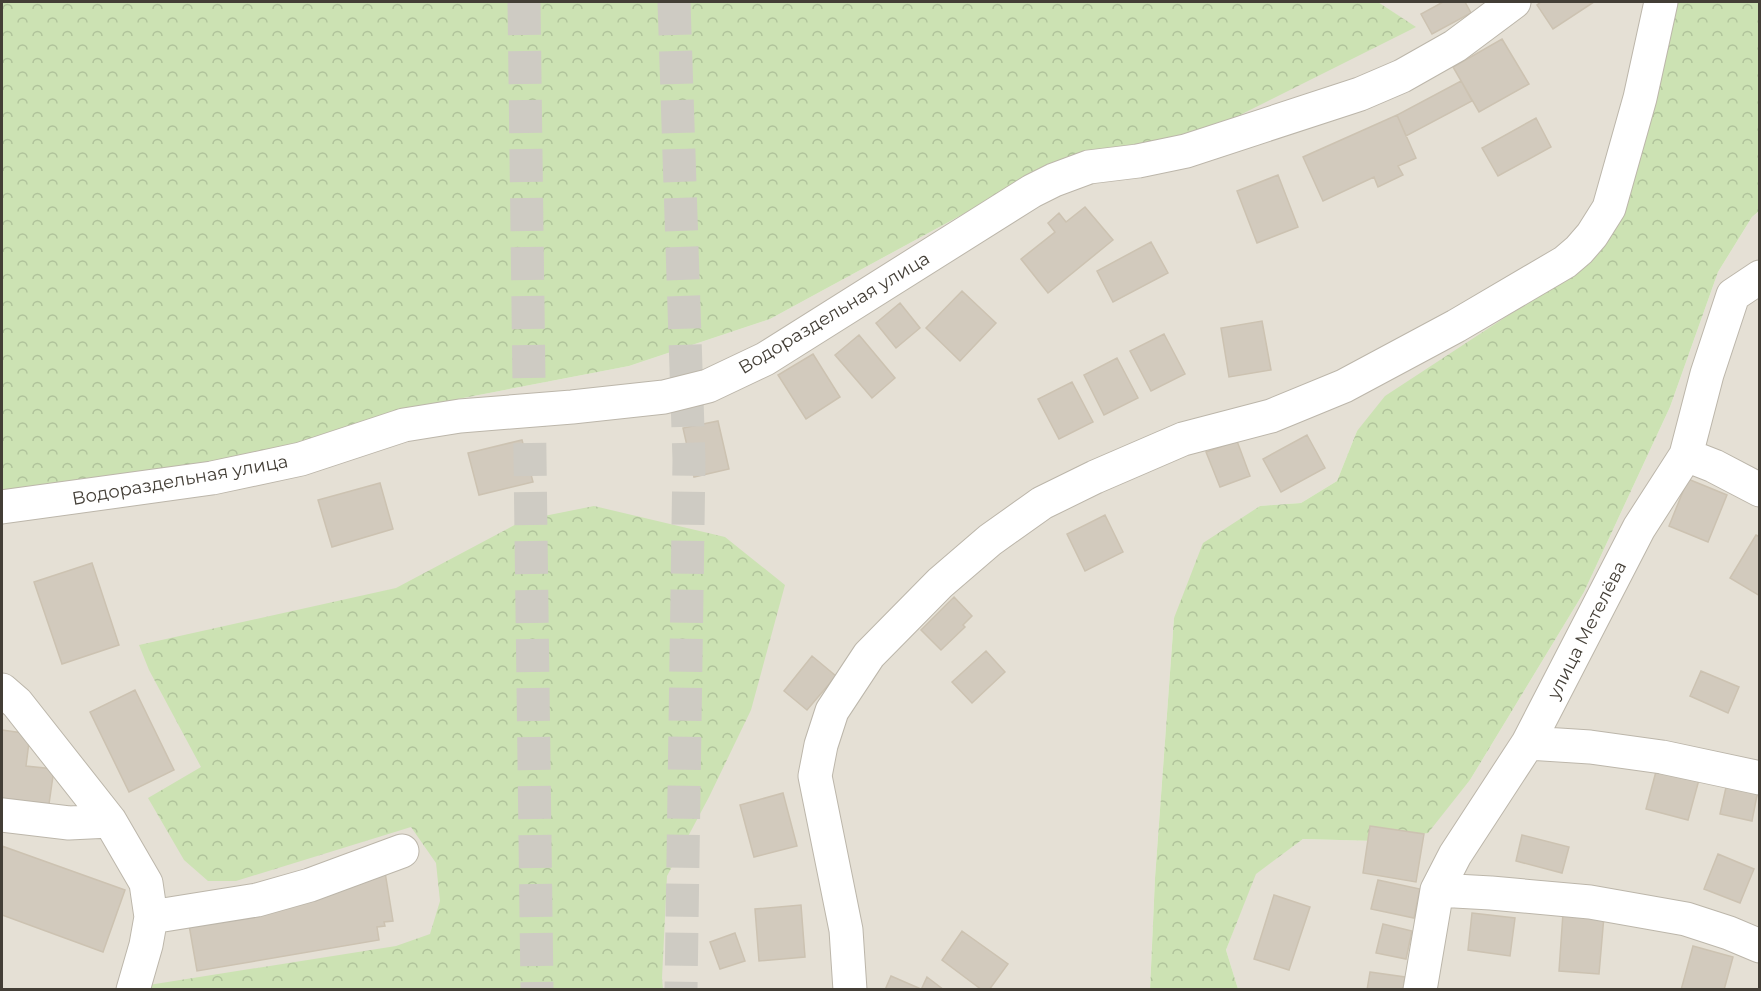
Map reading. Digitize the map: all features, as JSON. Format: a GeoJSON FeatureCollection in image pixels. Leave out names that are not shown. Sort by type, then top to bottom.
{"type":"FeatureCollection","features":[{"type":"Feature","properties":{"kind":"street","name":"Водораздельная улица"},"geometry":{"type":"LineString","coordinates":[[2,507],[212,478],[302,459],[404,425],[460,416],[664,397],[708,386],[765,359],[1032,191],[1054,180],[1089,167],[1138,161],[1186,150],[1360,94],[1402,76],[1455,46],[1514,2]]}},
{"type":"Feature","properties":{"kind":"street"},"geometry":{"type":"LineString","coordinates":[[850,990],[846,930],[815,776],[821,745],[832,711],[869,655],[940,583],[990,540],[1042,503],[1183,439],[1271,416],[1344,386],[1456,326],[1565,262],[1592,235],[1609,208],[1640,98],[1661,2]]}},
{"type":"Feature","properties":{"kind":"street","name":"улица Метелёва"},"geometry":{"type":"LineString","coordinates":[[1420,990],[1437,890],[1455,855],[1528,743],[1639,528],[1686,455],[1707,374],[1733,295],[1760,277]]}},
{"type":"Feature","properties":{"kind":"street"},"geometry":{"type":"LineString","coordinates":[[1686,455],[1714,466],[1760,490]]}},
{"type":"Feature","properties":{"kind":"street"},"geometry":{"type":"LineString","coordinates":[[2,690],[17,703],[110,821],[146,883],[151,917],[146,945],[133,990]]}},
{"type":"Feature","properties":{"kind":"street"},"geometry":{"type":"LineString","coordinates":[[1528,743],[1590,747],[1662,757],[1760,778]]}},
{"type":"Feature","properties":{"kind":"street"},"geometry":{"type":"LineString","coordinates":[[2,815],[69,823],[110,821]]}},
{"type":"Feature","properties":{"kind":"street"},"geometry":{"type":"LineString","coordinates":[[151,917],[257,900],[310,885],[402,852]]}},
{"type":"Feature","properties":{"kind":"street"},"geometry":{"type":"LineString","coordinates":[[1437,890],[1491,892],[1590,902],[1686,919],[1760,946]]}},
{"type":"Feature","properties":{"kind":"shaded area"},"geometry":{"type":"Polygon","coordinates":[[[1378,2],[1678,2],[1657,44],[1642,149],[1521,307],[1357,431],[1337,481],[1301,503],[1260,506],[1174,618],[1155,878],[1150,989],[2,989],[2,491],[321,454],[458,399],[629,366],[770,319],[1002,193],[1415,27],[1378,2]]]}},
{"type":"Feature","properties":{"kind":"shaded area"},"geometry":{"type":"Polygon","coordinates":[[[1759,211],[1759,989],[1238,989],[1226,950],[1255,874],[1303,839],[1376,841],[1427,833],[1470,780],[1584,592],[1670,407],[1718,272],[1752,217],[1759,211]]]}},
{"type":"Feature","properties":{"kind":"green space"},"geometry":{"type":"Polygon","coordinates":[[[2,2],[1378,2],[1416,27],[1186,142],[1002,193],[770,319],[629,366],[458,399],[321,454],[2,491],[2,2]]]}},
{"type":"Feature","properties":{"kind":"green space"},"geometry":{"type":"Polygon","coordinates":[[[1678,2],[1759,2],[1759,211],[1752,217],[1718,272],[1670,407],[1584,592],[1470,780],[1428,833],[1376,841],[1303,839],[1256,874],[1226,950],[1238,989],[1150,990],[1155,878],[1174,618],[1203,543],[1260,506],[1301,503],[1337,481],[1357,431],[1385,396],[1521,307],[1582,259],[1657,44],[1678,2]]]}},
{"type":"Feature","properties":{"kind":"green space"},"geometry":{"type":"Polygon","coordinates":[[[594,506],[725,537],[785,585],[751,710],[709,797],[667,876],[663,989],[136,990],[136,987],[396,946],[430,934],[440,901],[436,863],[411,827],[236,881],[208,881],[184,860],[148,798],[201,767],[149,670],[139,645],[396,588],[524,520],[594,506]]]}},
{"type":"Feature","properties":{"kind":"building"},"geometry":{"type":"Polygon","coordinates":[[[1443,2],[1465,2],[1471,13],[1432,34],[1421,14],[1443,2]]]}},
{"type":"Feature","properties":{"kind":"building"},"geometry":{"type":"Polygon","coordinates":[[[1541,2],[1594,2],[1553,29],[1537,5],[1541,2]]]}},
{"type":"Feature","properties":{"kind":"building"},"geometry":{"type":"Polygon","coordinates":[[[1502,39],[1529,84],[1479,112],[1453,67],[1502,39]]]}},
{"type":"Feature","properties":{"kind":"building"},"geometry":{"type":"Polygon","coordinates":[[[1461,81],[1472,101],[1406,136],[1397,115],[1461,81]]]}},
{"type":"Feature","properties":{"kind":"building"},"geometry":{"type":"Polygon","coordinates":[[[1397,115],[1416,158],[1398,166],[1403,175],[1378,187],[1374,177],[1323,201],[1303,157],[1397,115]]]}},
{"type":"Feature","properties":{"kind":"building"},"geometry":{"type":"Polygon","coordinates":[[[1536,118],[1551,147],[1498,176],[1482,148],[1536,118]]]}},
{"type":"Feature","properties":{"kind":"building"},"geometry":{"type":"Polygon","coordinates":[[[1278,175],[1298,227],[1257,243],[1237,191],[1278,175]]]}},
{"type":"Feature","properties":{"kind":"building"},"geometry":{"type":"Polygon","coordinates":[[[1085,207],[1113,240],[1048,293],[1021,259],[1055,232],[1048,223],[1059,213],[1066,222],[1085,207]]]}},
{"type":"Feature","properties":{"kind":"building"},"geometry":{"type":"Polygon","coordinates":[[[1151,242],[1168,273],[1113,302],[1097,271],[1151,242]]]}},
{"type":"Feature","properties":{"kind":"building"},"geometry":{"type":"Polygon","coordinates":[[[962,291],[996,323],[960,361],[926,328],[962,291]]]}},
{"type":"Feature","properties":{"kind":"building"},"geometry":{"type":"Polygon","coordinates":[[[900,303],[920,328],[896,348],[876,323],[900,303]]]}},
{"type":"Feature","properties":{"kind":"building"},"geometry":{"type":"Polygon","coordinates":[[[1262,321],[1271,370],[1229,377],[1221,328],[1262,321]]]}},
{"type":"Feature","properties":{"kind":"building"},"geometry":{"type":"Polygon","coordinates":[[[1164,334],[1185,374],[1151,391],[1130,351],[1164,334]]]}},
{"type":"Feature","properties":{"kind":"building"},"geometry":{"type":"Polygon","coordinates":[[[859,335],[895,378],[872,398],[835,355],[859,335]]]}},
{"type":"Feature","properties":{"kind":"building"},"geometry":{"type":"Polygon","coordinates":[[[813,354],[840,397],[806,419],[778,375],[813,354]]]}},
{"type":"Feature","properties":{"kind":"building"},"geometry":{"type":"Polygon","coordinates":[[[1117,358],[1138,398],[1104,415],[1084,375],[1117,358]]]}},
{"type":"Feature","properties":{"kind":"building"},"geometry":{"type":"Polygon","coordinates":[[[1072,382],[1093,422],[1059,439],[1038,399],[1072,382]]]}},
{"type":"Feature","properties":{"kind":"building"},"geometry":{"type":"Polygon","coordinates":[[[718,421],[729,469],[694,477],[683,428],[718,421]]]}},
{"type":"Feature","properties":{"kind":"building"},"geometry":{"type":"Polygon","coordinates":[[[1307,435],[1325,468],[1281,492],[1263,459],[1307,435]]]}},
{"type":"Feature","properties":{"kind":"building"},"geometry":{"type":"Polygon","coordinates":[[[522,440],[533,482],[479,495],[468,453],[522,440]]]}},
{"type":"Feature","properties":{"kind":"building"},"geometry":{"type":"Polygon","coordinates":[[[1237,441],[1250,476],[1220,487],[1206,452],[1237,441]]]}},
{"type":"Feature","properties":{"kind":"building"},"geometry":{"type":"Polygon","coordinates":[[[1688,479],[1727,495],[1708,542],[1669,526],[1688,479]]]}},
{"type":"Feature","properties":{"kind":"building"},"geometry":{"type":"Polygon","coordinates":[[[380,483],[393,529],[332,547],[318,500],[380,483]]]}},
{"type":"Feature","properties":{"kind":"building"},"geometry":{"type":"Polygon","coordinates":[[[1105,515],[1123,552],[1085,571],[1067,534],[1105,515]]]}},
{"type":"Feature","properties":{"kind":"building"},"geometry":{"type":"Polygon","coordinates":[[[1756,535],[1760,537],[1760,596],[1730,578],[1756,535]]]}},
{"type":"Feature","properties":{"kind":"building"},"geometry":{"type":"Polygon","coordinates":[[[92,563],[119,645],[62,664],[34,582],[92,563]]]}},
{"type":"Feature","properties":{"kind":"building"},"geometry":{"type":"Polygon","coordinates":[[[954,597],[972,616],[963,625],[965,627],[941,650],[921,630],[954,597]]]}},
{"type":"Feature","properties":{"kind":"building"},"geometry":{"type":"Polygon","coordinates":[[[986,651],[1005,672],[972,703],[952,682],[986,651]]]}},
{"type":"Feature","properties":{"kind":"building"},"geometry":{"type":"Polygon","coordinates":[[[812,656],[836,676],[807,710],[784,691],[812,656]]]}},
{"type":"Feature","properties":{"kind":"building"},"geometry":{"type":"Polygon","coordinates":[[[1701,671],[1739,687],[1728,713],[1690,696],[1701,671]]]}},
{"type":"Feature","properties":{"kind":"building"},"geometry":{"type":"Polygon","coordinates":[[[135,690],[174,770],[129,792],[90,712],[135,690]]]}},
{"type":"Feature","properties":{"kind":"building"},"geometry":{"type":"Polygon","coordinates":[[[2,730],[30,734],[26,766],[54,769],[49,804],[2,798],[2,730]]]}},
{"type":"Feature","properties":{"kind":"building"},"geometry":{"type":"Polygon","coordinates":[[[1658,764],[1700,776],[1688,820],[1646,809],[1658,764]]]}},
{"type":"Feature","properties":{"kind":"building"},"geometry":{"type":"Polygon","coordinates":[[[1727,783],[1758,790],[1752,821],[1720,814],[1727,783]]]}},
{"type":"Feature","properties":{"kind":"building"},"geometry":{"type":"Polygon","coordinates":[[[783,793],[797,846],[754,857],[740,805],[783,793]]]}},
{"type":"Feature","properties":{"kind":"building"},"geometry":{"type":"Polygon","coordinates":[[[1370,826],[1424,834],[1416,882],[1363,873],[1370,826]]]}},
{"type":"Feature","properties":{"kind":"building"},"geometry":{"type":"Polygon","coordinates":[[[1522,835],[1569,847],[1562,873],[1516,861],[1522,835]]]}},
{"type":"Feature","properties":{"kind":"building"},"geometry":{"type":"Polygon","coordinates":[[[2,846],[125,890],[103,952],[2,915],[2,846]]]}},
{"type":"Feature","properties":{"kind":"building"},"geometry":{"type":"Polygon","coordinates":[[[1718,854],[1754,869],[1740,903],[1704,889],[1718,854]]]}},
{"type":"Feature","properties":{"kind":"building"},"geometry":{"type":"Polygon","coordinates":[[[385,872],[393,921],[384,922],[385,926],[377,927],[379,940],[197,971],[189,925],[385,872]]]}},
{"type":"Feature","properties":{"kind":"building"},"geometry":{"type":"Polygon","coordinates":[[[1378,880],[1420,889],[1414,918],[1371,909],[1378,880]]]}},
{"type":"Feature","properties":{"kind":"building"},"geometry":{"type":"Polygon","coordinates":[[[1274,895],[1310,907],[1289,970],[1254,959],[1274,895]]]}},
{"type":"Feature","properties":{"kind":"building"},"geometry":{"type":"Polygon","coordinates":[[[801,905],[805,957],[759,961],[755,909],[801,905]]]}},
{"type":"Feature","properties":{"kind":"building"},"geometry":{"type":"Polygon","coordinates":[[[1472,913],[1515,918],[1510,956],[1468,950],[1472,913]]]}},
{"type":"Feature","properties":{"kind":"building"},"geometry":{"type":"Polygon","coordinates":[[[1563,913],[1604,916],[1599,974],[1559,971],[1563,913]]]}},
{"type":"Feature","properties":{"kind":"building"},"geometry":{"type":"Polygon","coordinates":[[[1383,924],[1412,931],[1406,959],[1376,953],[1383,924]]]}},
{"type":"Feature","properties":{"kind":"building"},"geometry":{"type":"Polygon","coordinates":[[[962,931],[1008,964],[989,990],[982,990],[942,960],[962,931]]]}},
{"type":"Feature","properties":{"kind":"building"},"geometry":{"type":"Polygon","coordinates":[[[735,933],[745,961],[720,969],[710,942],[735,933]]]}},
{"type":"Feature","properties":{"kind":"building"},"geometry":{"type":"Polygon","coordinates":[[[1693,946],[1733,957],[1724,990],[1681,990],[1693,946]]]}},
{"type":"Feature","properties":{"kind":"building"},"geometry":{"type":"Polygon","coordinates":[[[1370,972],[1405,977],[1403,990],[1367,990],[1370,972]]]}},
{"type":"Feature","properties":{"kind":"building"},"geometry":{"type":"Polygon","coordinates":[[[891,976],[921,989],[921,990],[885,990],[891,976]]]}},
{"type":"Feature","properties":{"kind":"building"},"geometry":{"type":"Polygon","coordinates":[[[927,977],[944,990],[921,990],[927,977]]]}},
{"type":"Feature","properties":{"kind":"tunnel"},"geometry":{"type":"LineString","coordinates":[[524,2],[537,990]]}},
{"type":"Feature","properties":{"kind":"tunnel"},"geometry":{"type":"LineString","coordinates":[[674,2],[689,460],[681,990]]}}]}
